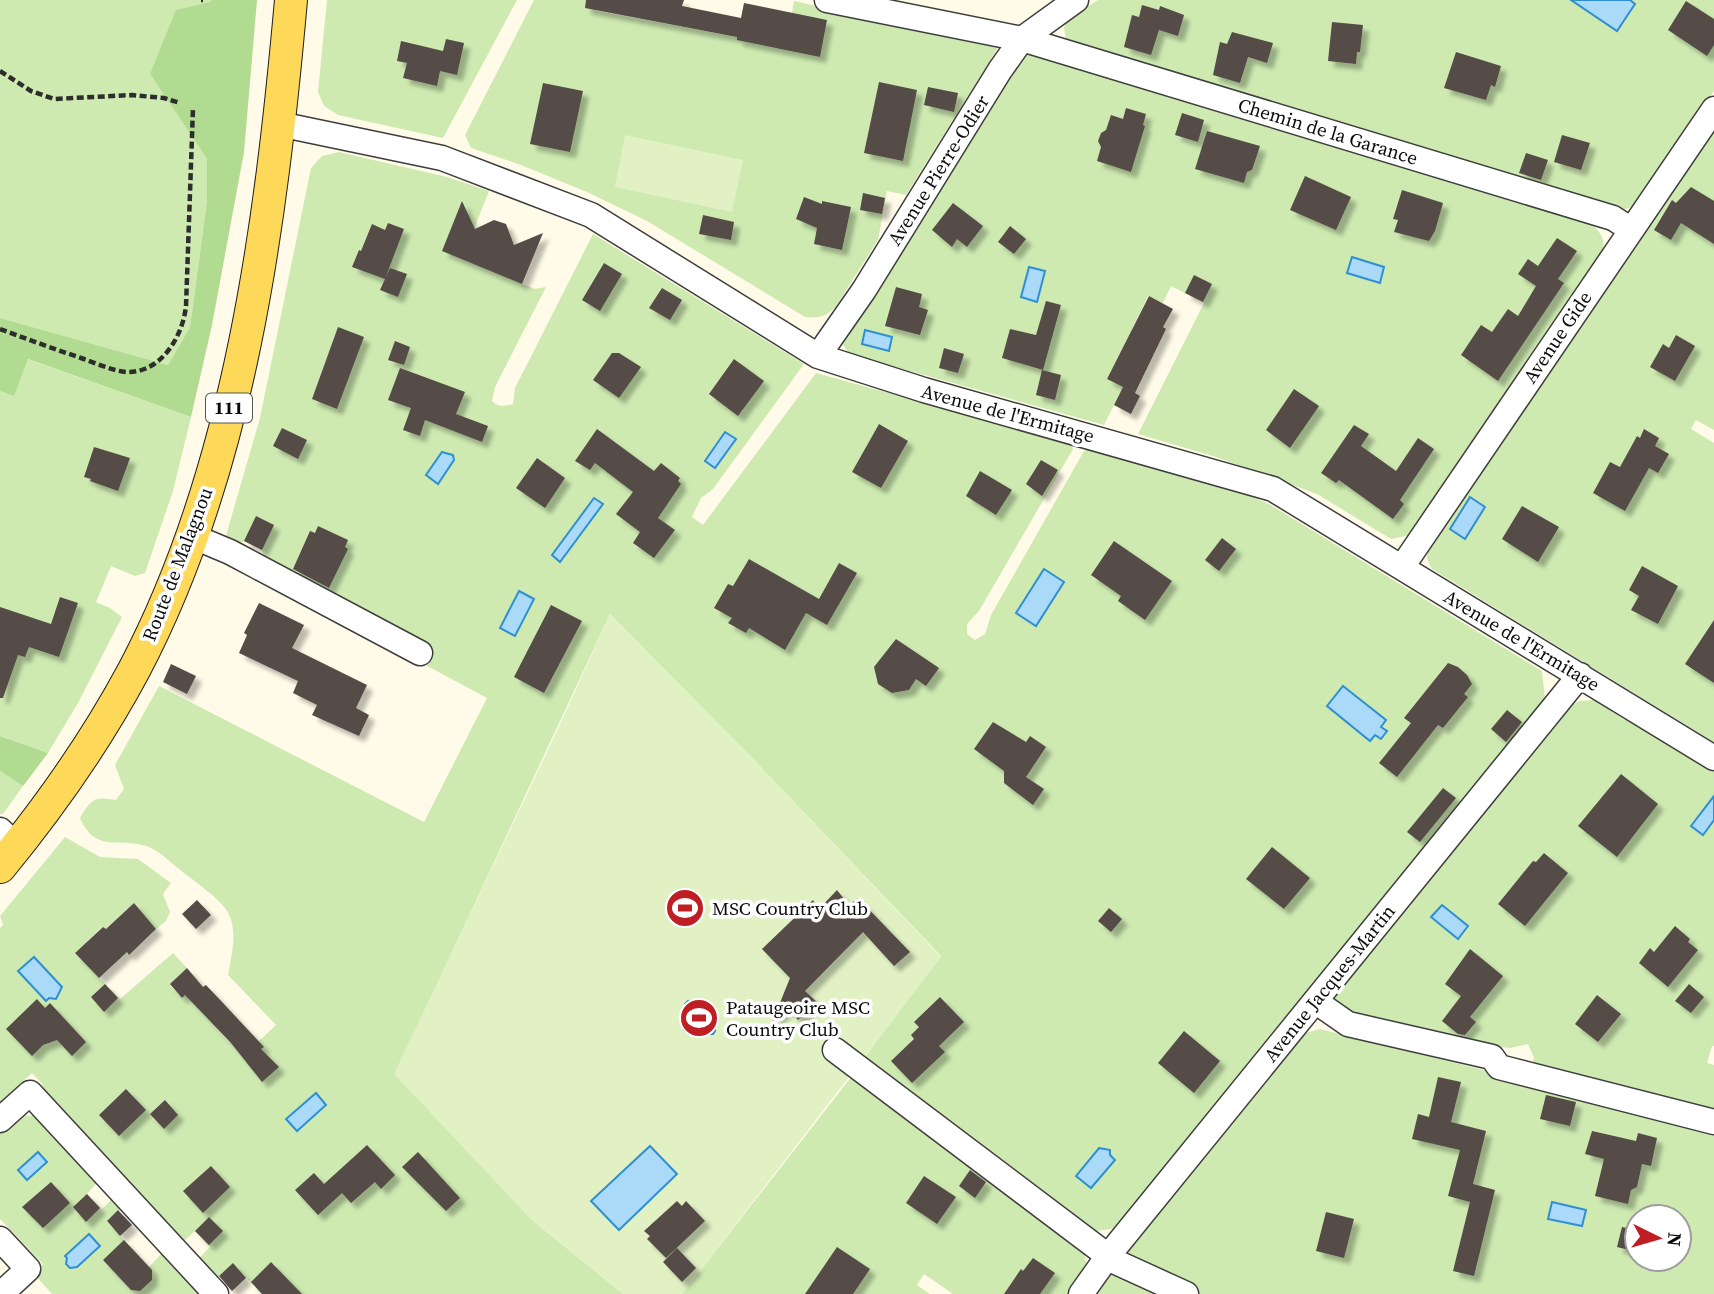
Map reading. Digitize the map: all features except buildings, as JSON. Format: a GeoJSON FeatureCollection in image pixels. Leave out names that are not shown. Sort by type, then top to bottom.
{"type":"FeatureCollection","features":[{"type":"Feature","properties":{"kind":"main road","name":"Route de Malagnou"},"geometry":{"type":"LineString","coordinates":[[6,848],[77,766],[107,719],[135,668],[192,536],[230,405],[247,330],[266,225],[291,0]]}},
{"type":"Feature","properties":{"kind":"street","name":"Chemin de la Garance"},"geometry":{"type":"LineString","coordinates":[[827,0],[1022,38],[1613,218],[1630,229]]}},
{"type":"Feature","properties":{"kind":"street","name":"Avenue Pierre-Odier"},"geometry":{"type":"LineString","coordinates":[[818,356],[864,290],[1022,38],[1076,0]]}},
{"type":"Feature","properties":{"kind":"street","name":"Avenue Gide"},"geometry":{"type":"LineString","coordinates":[[1402,566],[1714,109]]}},
{"type":"Feature","properties":{"kind":"street","name":"Avenue de l'Ermitage"},"geometry":{"type":"LineString","coordinates":[[279,124],[442,158],[591,215],[818,356],[923,390],[1273,488],[1714,758]]}},
{"type":"Feature","properties":{"kind":"street"},"geometry":{"type":"LineString","coordinates":[[192,536],[230,552],[420,653]]}},
{"type":"Feature","properties":{"kind":"street","name":"Avenue Jacques-Martin"},"geometry":{"type":"LineString","coordinates":[[1081,1294],[1108,1257],[1580,675]]}},
{"type":"Feature","properties":{"kind":"street"},"geometry":{"type":"LineString","coordinates":[[1315,1001],[1348,1024],[1492,1058],[1499,1067],[1714,1122]]}},
{"type":"Feature","properties":{"kind":"street"},"geometry":{"type":"LineString","coordinates":[[835,1050],[1108,1257],[1186,1294]]}},
{"type":"Feature","properties":{"kind":"street"},"geometry":{"type":"LineString","coordinates":[[0,1120],[30,1093],[216,1294]]}},
{"type":"Feature","properties":{"kind":"street"},"geometry":{"type":"LineString","coordinates":[[0,1239],[28,1269],[1,1294]]}},
{"type":"Feature","properties":{"kind":"path"},"geometry":{"type":"LineString","coordinates":[[0,71],[31,91],[49,98],[68,100],[132,95],[164,98],[180,103]]}},
{"type":"Feature","properties":{"kind":"path"},"geometry":{"type":"LineString","coordinates":[[0,329],[115,370],[138,371],[164,355],[178,337],[185,317],[193,108]]}},
{"type":"Feature","properties":{"kind":"green space"},"geometry":{"type":"Polygon","coordinates":[[[0,0],[211,0],[150,74],[207,159],[207,201],[190,327],[168,365],[0,318],[0,0]]]}},
{"type":"Feature","properties":{"kind":"green space"},"geometry":{"type":"Polygon","coordinates":[[[211,0],[257,0],[244,152],[212,325],[191,417],[28,359],[14,396],[0,391],[0,318],[168,365],[190,327],[207,201],[207,159],[150,74],[176,10],[211,0]]]}},
{"type":"Feature","properties":{"kind":"green space"},"geometry":{"type":"Polygon","coordinates":[[[327,0],[517,0],[443,138],[338,115],[324,106],[318,92],[327,0]]]}},
{"type":"Feature","properties":{"kind":"green space"},"geometry":{"type":"Polygon","coordinates":[[[534,0],[598,0],[596,11],[737,37],[792,13],[794,1],[999,46],[906,195],[887,191],[878,240],[836,306],[822,316],[805,317],[647,221],[587,192],[471,148],[465,135],[534,0]]]}},
{"type":"Feature","properties":{"kind":"green space"},"geometry":{"type":"Polygon","coordinates":[[[1098,0],[1714,0],[1714,91],[1635,206],[1620,211],[1066,42],[1064,27],[1067,19],[1098,0]]]}},
{"type":"Feature","properties":{"kind":"green space"},"geometry":{"type":"Polygon","coordinates":[[[1030,54],[1592,225],[1598,231],[1603,241],[1602,254],[1410,535],[1391,539],[1317,494],[1216,457],[1138,434],[1204,303],[1171,286],[1163,303],[1148,296],[1132,329],[1142,334],[1107,379],[1123,387],[1104,425],[849,354],[842,343],[1018,56],[1030,54]]]}},
{"type":"Feature","properties":{"kind":"green space"},"geometry":{"type":"Polygon","coordinates":[[[1714,129],[1714,430],[1696,420],[1691,429],[1714,443],[1714,742],[1432,569],[1427,559],[1428,547],[1714,129]]]}},
{"type":"Feature","properties":{"kind":"green space"},"geometry":{"type":"Polygon","coordinates":[[[625,135],[743,160],[732,212],[615,187],[625,135]]]}},
{"type":"Feature","properties":{"kind":"green space"},"geometry":{"type":"Polygon","coordinates":[[[339,152],[447,177],[489,191],[462,259],[535,289],[546,287],[495,387],[492,401],[497,405],[513,404],[515,388],[593,234],[804,364],[713,489],[701,498],[692,517],[703,525],[816,373],[1071,443],[1073,449],[979,611],[967,624],[967,634],[975,640],[985,634],[991,615],[1084,451],[1091,448],[1229,487],[1269,504],[1542,671],[1545,701],[1272,1033],[1117,1228],[1096,1231],[864,1058],[941,956],[610,614],[395,1074],[532,1220],[623,1294],[262,1294],[233,1264],[218,1277],[199,1258],[210,1247],[195,1231],[183,1242],[39,1089],[43,1085],[32,1073],[0,1102],[0,928],[3,925],[0,916],[65,837],[100,857],[138,859],[171,883],[163,894],[170,912],[166,921],[156,929],[134,903],[106,929],[102,927],[75,953],[120,999],[173,953],[187,968],[170,985],[182,998],[185,995],[230,1043],[246,1028],[259,1041],[276,1025],[228,975],[232,954],[232,925],[229,914],[222,905],[153,849],[139,844],[101,841],[86,829],[80,818],[94,800],[116,800],[124,789],[115,765],[159,686],[424,822],[487,698],[416,660],[266,561],[262,550],[244,541],[234,545],[225,539],[260,418],[311,168],[322,156],[339,152]]]}},
{"type":"Feature","properties":{"kind":"green space"},"geometry":{"type":"Polygon","coordinates":[[[27,359],[191,417],[173,491],[145,573],[135,576],[111,566],[96,602],[122,617],[78,703],[48,753],[0,736],[0,391],[14,395],[27,359]]]}},
{"type":"Feature","properties":{"kind":"green space","name":"MSC Country Club"},"geometry":{"type":"Polygon","coordinates":[[[610,614],[754,760],[941,957],[682,1294],[623,1294],[532,1220],[394,1074],[610,614]]]}},
{"type":"Feature","properties":{"kind":"green space"},"geometry":{"type":"Polygon","coordinates":[[[1594,700],[1624,720],[1631,717],[1714,772],[1714,1046],[1707,1063],[1714,1065],[1714,1294],[1200,1294],[1131,1263],[1127,1251],[1302,1034],[1320,1029],[1528,1081],[1534,1058],[1528,1044],[1510,1048],[1485,1045],[1337,1009],[1333,997],[1568,706],[1580,701],[1594,700]]]}},
{"type":"Feature","properties":{"kind":"green space"},"geometry":{"type":"Polygon","coordinates":[[[0,736],[48,753],[23,786],[0,771],[0,736]]]}},
{"type":"Feature","properties":{"kind":"green space"},"geometry":{"type":"Polygon","coordinates":[[[0,771],[23,786],[3,814],[0,814],[0,771]]]}},
{"type":"Feature","properties":{"kind":"green space"},"geometry":{"type":"Polygon","coordinates":[[[852,1076],[1083,1247],[1087,1267],[1069,1294],[953,1294],[924,1274],[917,1285],[930,1294],[682,1294],[852,1076]]]}},
{"type":"Feature","properties":{"kind":"green space"},"geometry":{"type":"Polygon","coordinates":[[[16,1115],[39,1116],[100,1179],[87,1194],[102,1209],[112,1199],[121,1208],[107,1222],[149,1267],[164,1251],[204,1294],[52,1294],[34,1274],[43,1264],[0,1219],[0,1130],[16,1115]]]}},
{"type":"Feature","properties":{"kind":"green space"},"geometry":{"type":"Polygon","coordinates":[[[1113,1269],[1167,1294],[1095,1294],[1113,1269]]]}},
{"type":"Feature","properties":{"kind":"water"},"geometry":{"type":"Polygon","coordinates":[[[1571,0],[1630,0],[1635,4],[1617,31],[1571,0]]]}},
{"type":"Feature","properties":{"kind":"water"},"geometry":{"type":"Polygon","coordinates":[[[1352,257],[1384,267],[1380,283],[1347,273],[1352,257]]]}},
{"type":"Feature","properties":{"kind":"water"},"geometry":{"type":"Polygon","coordinates":[[[1029,267],[1045,271],[1037,302],[1021,297],[1029,267]]]}},
{"type":"Feature","properties":{"kind":"water"},"geometry":{"type":"Polygon","coordinates":[[[865,330],[892,337],[889,351],[862,344],[865,330]]]}},
{"type":"Feature","properties":{"kind":"water"},"geometry":{"type":"Polygon","coordinates":[[[725,432],[736,439],[715,468],[705,461],[725,432]]]}},
{"type":"Feature","properties":{"kind":"water"},"geometry":{"type":"Polygon","coordinates":[[[442,452],[453,455],[454,460],[438,484],[426,475],[442,452]]]}},
{"type":"Feature","properties":{"kind":"water"},"geometry":{"type":"Polygon","coordinates":[[[1470,497],[1485,507],[1465,539],[1450,529],[1470,497]]]}},
{"type":"Feature","properties":{"kind":"water"},"geometry":{"type":"Polygon","coordinates":[[[594,498],[603,504],[560,562],[552,555],[594,498]]]}},
{"type":"Feature","properties":{"kind":"water"},"geometry":{"type":"Polygon","coordinates":[[[1044,569],[1064,582],[1036,626],[1016,613],[1044,569]]]}},
{"type":"Feature","properties":{"kind":"water"},"geometry":{"type":"Polygon","coordinates":[[[519,591],[534,599],[515,636],[500,628],[519,591]]]}},
{"type":"Feature","properties":{"kind":"water"},"geometry":{"type":"Polygon","coordinates":[[[1343,686],[1386,720],[1381,727],[1387,731],[1381,739],[1375,735],[1370,741],[1327,706],[1343,686]]]}},
{"type":"Feature","properties":{"kind":"water"},"geometry":{"type":"Polygon","coordinates":[[[1714,796],[1714,820],[1703,835],[1691,826],[1714,796]]]}},
{"type":"Feature","properties":{"kind":"water"},"geometry":{"type":"Polygon","coordinates":[[[1442,905],[1468,926],[1458,939],[1431,917],[1442,905]]]}},
{"type":"Feature","properties":{"kind":"water"},"geometry":{"type":"Polygon","coordinates":[[[34,957],[62,987],[56,999],[49,998],[46,1001],[18,971],[34,957]]]}},
{"type":"Feature","properties":{"kind":"water","name":"Pataugeoire MSC Country Club"},"geometry":{"type":"Polygon","coordinates":[[[688,1001],[697,1010],[714,1017],[713,1034],[709,1034],[704,1027],[691,1033],[684,1030],[681,1023],[687,1013],[685,1004],[688,1001]]]}},
{"type":"Feature","properties":{"kind":"water"},"geometry":{"type":"Polygon","coordinates":[[[316,1093],[326,1105],[297,1131],[286,1119],[316,1093]]]}},
{"type":"Feature","properties":{"kind":"water"},"geometry":{"type":"Polygon","coordinates":[[[650,1146],[677,1174],[619,1230],[591,1201],[650,1146]]]}},
{"type":"Feature","properties":{"kind":"water"},"geometry":{"type":"Polygon","coordinates":[[[1099,1148],[1110,1150],[1110,1155],[1115,1160],[1091,1188],[1076,1176],[1099,1148]]]}},
{"type":"Feature","properties":{"kind":"water"},"geometry":{"type":"Polygon","coordinates":[[[38,1152],[47,1162],[27,1180],[18,1170],[38,1152]]]}},
{"type":"Feature","properties":{"kind":"water"},"geometry":{"type":"Polygon","coordinates":[[[1552,1202],[1586,1210],[1582,1226],[1548,1219],[1552,1202]]]}},
{"type":"Feature","properties":{"kind":"water"},"geometry":{"type":"Polygon","coordinates":[[[89,1234],[100,1246],[77,1267],[70,1268],[66,1264],[65,1256],[89,1234]]]}},
{"type":"Feature","properties":{"kind":"place","name":"MSC Country Club"},"geometry":{"type":"Point","coordinates":[685,908]}},
{"type":"Feature","properties":{"kind":"place","name":"Pataugeoire MSC Country Club"},"geometry":{"type":"Point","coordinates":[699,1018]}}]}
